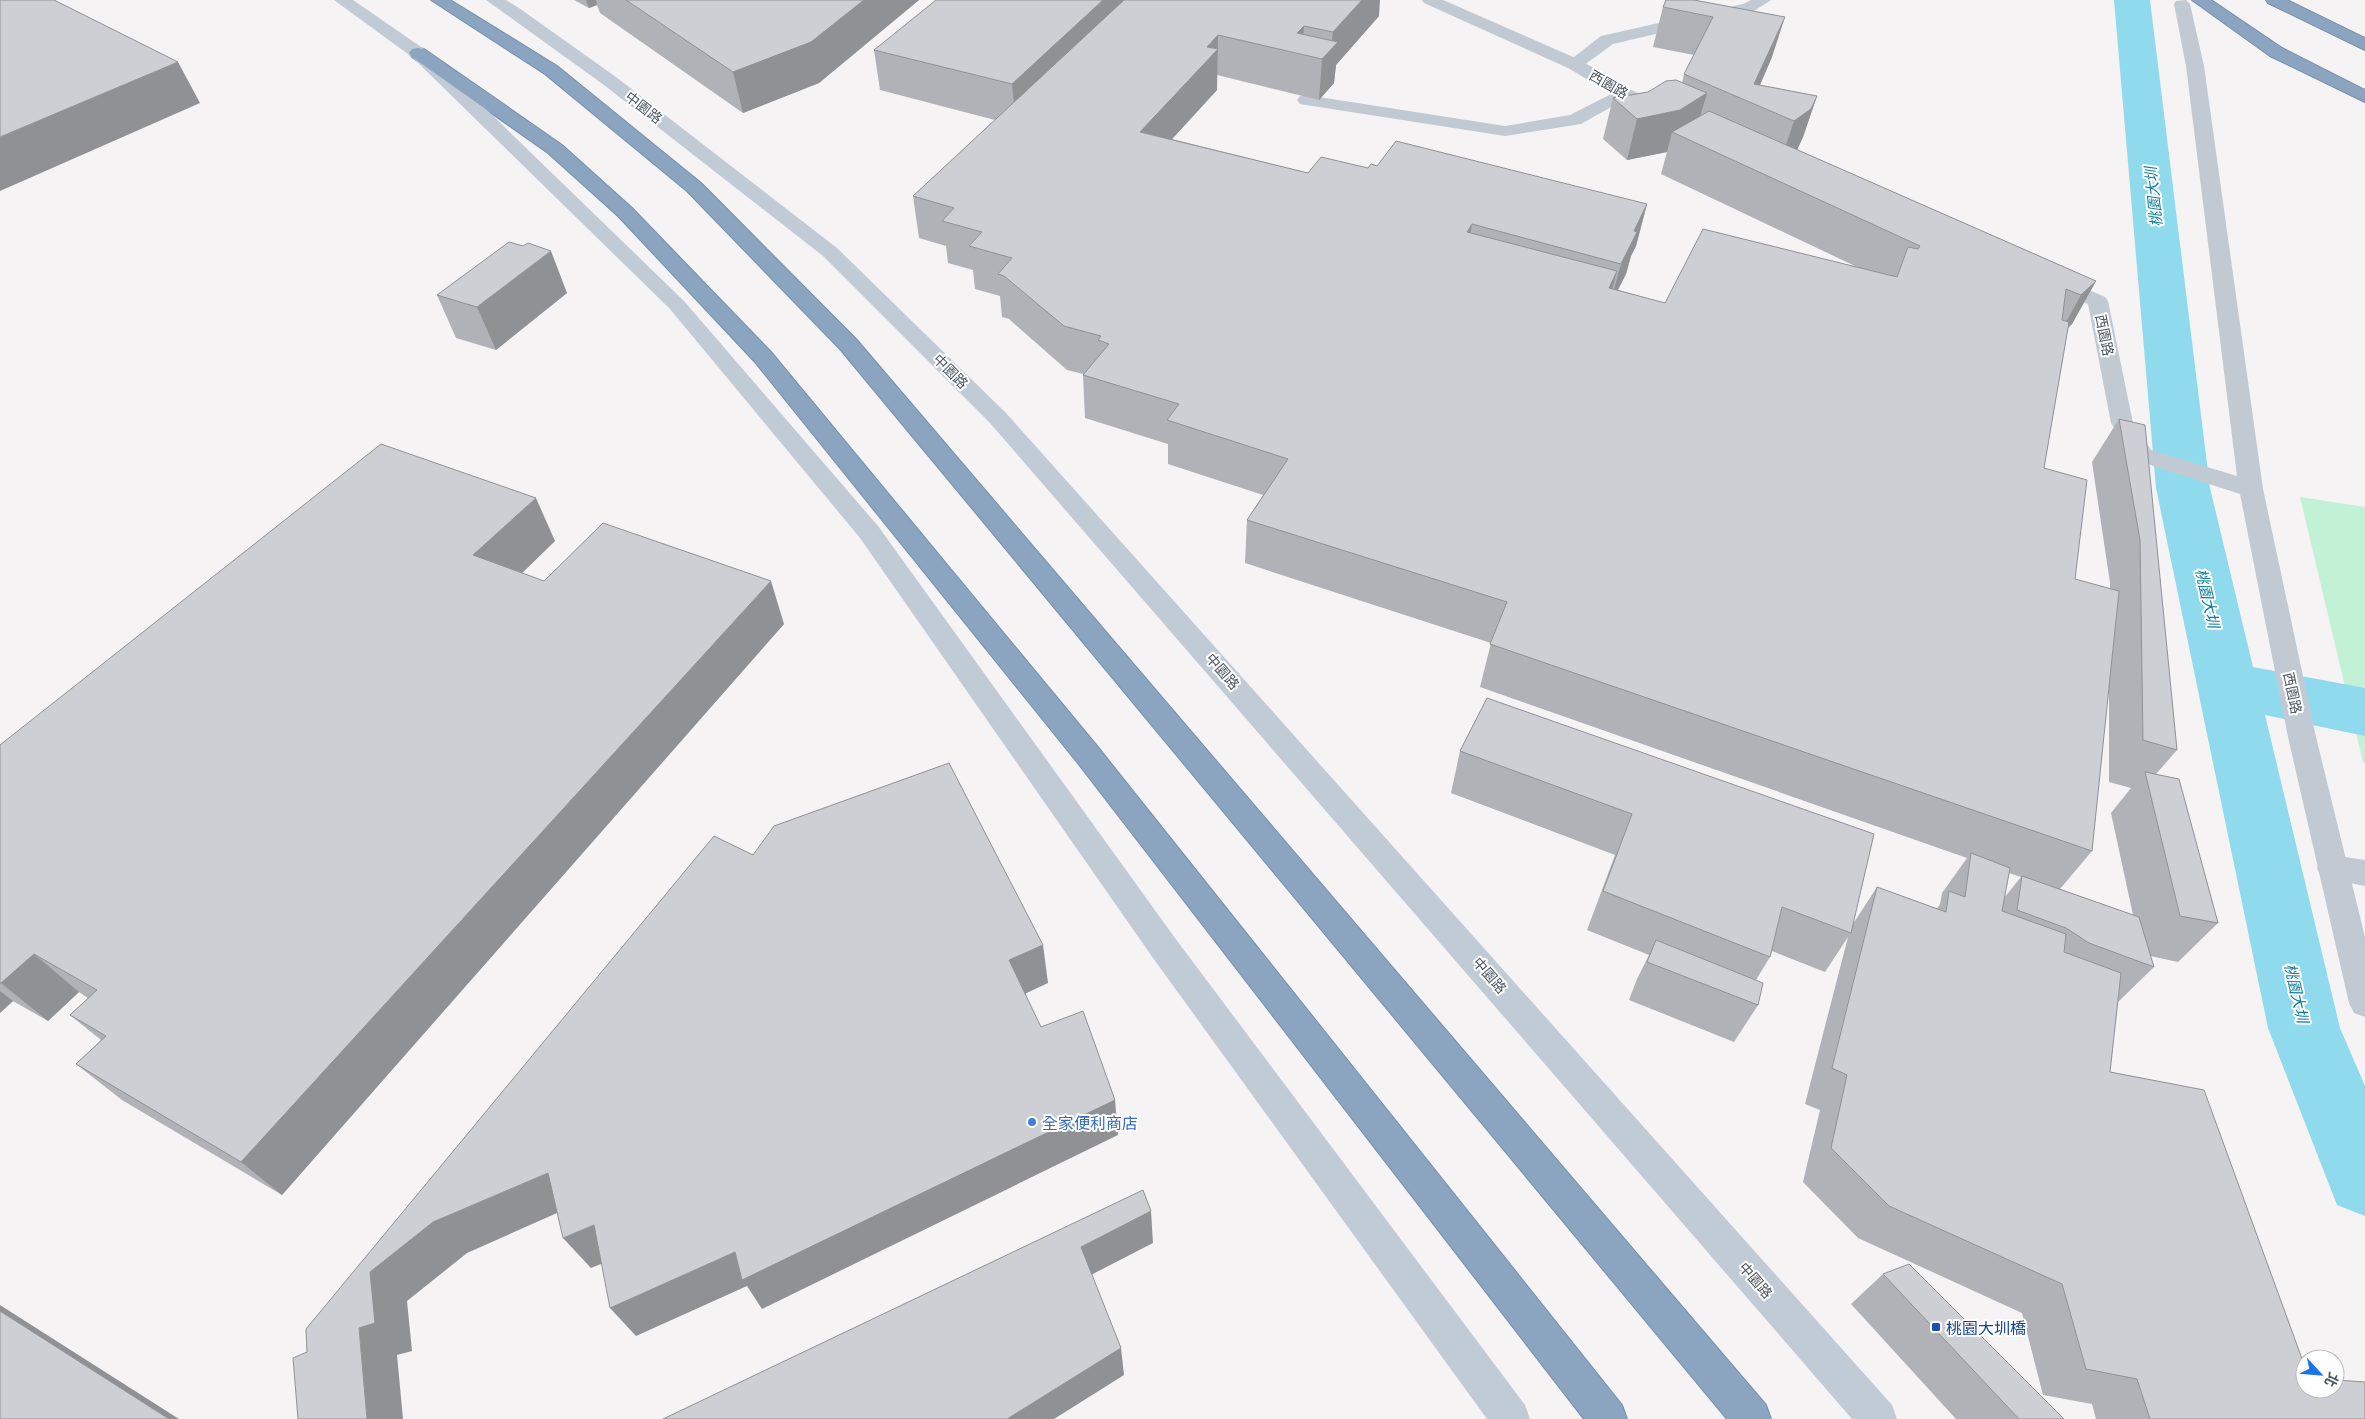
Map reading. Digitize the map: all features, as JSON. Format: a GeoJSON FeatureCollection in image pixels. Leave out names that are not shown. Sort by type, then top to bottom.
{"type":"FeatureCollection","features":[{"type":"Feature","properties":{"kind":"highway"},"geometry":{"type":"LineString","coordinates":[[439,0],[551,70],[694,187],[848,344],[1752,1419]]}},
{"type":"Feature","properties":{"kind":"highway"},"geometry":{"type":"LineString","coordinates":[[2274,0],[2365,45]]}},
{"type":"Feature","properties":{"kind":"highway"},"geometry":{"type":"LineString","coordinates":[[2191,2],[2276,52],[2365,97]]}},
{"type":"Feature","properties":{"kind":"highway"},"geometry":{"type":"LineString","coordinates":[[418,53],[555,149],[625,212],[763,357],[1087,754],[1608,1419]]}},
{"type":"Feature","properties":{"kind":"main road"},"geometry":{"type":"LineString","coordinates":[[342,0],[418,53],[677,305],[869,532],[1164,948],[1511,1419]]}},
{"type":"Feature","properties":{"kind":"main road","name":"中園路"},"geometry":{"type":"LineString","coordinates":[[494,0],[513,11],[610,81],[830,252],[998,418],[1878,1419]]}},
{"type":"Feature","properties":{"kind":"street","name":"西園路"},"geometry":{"type":"LineString","coordinates":[[1430,0],[1574,64],[1623,93],[1678,117]]}},
{"type":"Feature","properties":{"kind":"street"},"geometry":{"type":"LineString","coordinates":[[1574,64],[1607,40],[1748,8],[1763,0]]}},
{"type":"Feature","properties":{"kind":"street"},"geometry":{"type":"LineString","coordinates":[[2191,2],[2195,66],[2251,489]]}},
{"type":"Feature","properties":{"kind":"street"},"geometry":{"type":"LineString","coordinates":[[1306,100],[1505,131],[1575,120],[1623,93]]}},
{"type":"Feature","properties":{"kind":"street","name":"西園路"},"geometry":{"type":"LineString","coordinates":[[2034,273],[2098,301],[2122,423],[2143,455],[2251,489],[2302,737],[2365,1003]]}},
{"type":"Feature","properties":{"kind":"street"},"geometry":{"type":"LineString","coordinates":[[2332,868],[2365,873]]}},
{"type":"Feature","properties":{"kind":"green space"},"geometry":{"type":"Polygon","coordinates":[[[2300,497],[2365,507],[2365,763],[2363,762],[2300,497]]]}},
{"type":"Feature","properties":{"kind":"building"},"geometry":{"type":"Polygon","coordinates":[[[0,0],[54,0],[178,62],[0,137],[0,0]]]}},
{"type":"Feature","properties":{"kind":"building"},"geometry":{"type":"Polygon","coordinates":[[[626,0],[864,0],[811,42],[733,72],[626,0]]]}},
{"type":"Feature","properties":{"kind":"building"},"geometry":{"type":"Polygon","coordinates":[[[936,0],[1103,0],[1012,84],[874,50],[936,0]]]}},
{"type":"Feature","properties":{"kind":"building"},"geometry":{"type":"Polygon","coordinates":[[[1124,0],[1362,0],[1333,32],[1304,26],[1297,33],[1338,42],[1322,59],[1218,35],[1207,47],[1218,49],[1140,132],[1308,173],[1321,157],[1368,168],[1371,164],[1377,166],[1396,141],[1647,204],[1634,231],[1637,232],[1621,264],[1472,224],[1467,232],[1617,271],[1609,288],[1665,303],[1703,229],[1897,277],[1908,247],[1918,249],[1920,246],[1672,132],[1709,111],[2096,281],[2081,295],[2066,289],[2062,320],[2069,322],[2044,468],[2087,480],[2075,579],[2119,591],[2092,851],[1490,644],[1507,602],[1247,520],[1288,459],[1167,420],[1179,404],[1083,375],[1109,344],[1098,340],[1101,336],[1064,326],[1004,276],[998,274],[1012,258],[969,246],[982,232],[942,221],[954,208],[913,196],[1124,0]]]}},
{"type":"Feature","properties":{"kind":"building"},"geometry":{"type":"Polygon","coordinates":[[[1666,0],[1694,0],[1785,17],[1754,84],[1817,96],[1811,109],[1794,121],[1684,74],[1713,17],[1663,7],[1666,0]]]}},
{"type":"Feature","properties":{"kind":"building"},"geometry":{"type":"Polygon","coordinates":[[[1676,80],[1707,93],[1680,110],[1637,119],[1613,98],[1648,92],[1666,81],[1676,80]]]}},
{"type":"Feature","properties":{"kind":"building"},"geometry":{"type":"Polygon","coordinates":[[[509,242],[523,246],[528,243],[551,251],[477,307],[437,295],[509,242]]]}},
{"type":"Feature","properties":{"kind":"building"},"geometry":{"type":"Polygon","coordinates":[[[2119,419],[2145,425],[2177,750],[2143,740],[2140,540],[2119,419]]]}},
{"type":"Feature","properties":{"kind":"building"},"geometry":{"type":"Polygon","coordinates":[[[381,444],[536,498],[473,555],[544,581],[603,523],[771,581],[241,1162],[76,1064],[106,1036],[70,1015],[97,990],[34,954],[0,983],[0,745],[381,444]]]}},
{"type":"Feature","properties":{"kind":"building"},"geometry":{"type":"Polygon","coordinates":[[[1487,698],[1874,834],[1851,933],[1782,907],[1770,957],[1603,891],[1632,814],[1460,751],[1487,698]]]}},
{"type":"Feature","properties":{"kind":"building"},"geometry":{"type":"Polygon","coordinates":[[[949,763],[1043,945],[1009,960],[1041,1027],[1083,1011],[1115,1100],[742,1280],[735,1252],[610,1308],[594,1225],[563,1238],[548,1173],[433,1222],[370,1272],[375,1323],[359,1328],[367,1419],[298,1419],[293,1358],[307,1352],[306,1329],[714,836],[753,855],[774,826],[949,763]]]}},
{"type":"Feature","properties":{"kind":"building"},"geometry":{"type":"Polygon","coordinates":[[[2145,772],[2179,779],[2218,923],[2180,916],[2145,772]]]}},
{"type":"Feature","properties":{"kind":"building"},"geometry":{"type":"Polygon","coordinates":[[[1971,853],[2010,868],[2002,911],[2066,934],[2064,952],[2121,973],[2110,1072],[2204,1090],[2298,1349],[2295,1349],[2295,1399],[2345,1399],[2345,1381],[2365,1382],[2365,1419],[2150,1419],[2137,1379],[2086,1369],[2062,1284],[1889,1206],[1831,1148],[1847,1075],[1832,1068],[1877,887],[1946,912],[1949,891],[1965,897],[1971,853]]]}},
{"type":"Feature","properties":{"kind":"building"},"geometry":{"type":"Polygon","coordinates":[[[2022,876],[2139,917],[2154,967],[2089,943],[2066,928],[2017,910],[2022,876]]]}},
{"type":"Feature","properties":{"kind":"building"},"geometry":{"type":"Polygon","coordinates":[[[1656,940],[1763,983],[1758,1005],[1647,962],[1656,940]]]}},
{"type":"Feature","properties":{"kind":"building"},"geometry":{"type":"Polygon","coordinates":[[[1143,1190],[1151,1211],[1081,1247],[1121,1348],[1007,1419],[663,1419],[1143,1190]]]}},
{"type":"Feature","properties":{"kind":"building"},"geometry":{"type":"Polygon","coordinates":[[[1909,1264],[2064,1419],[2019,1419],[1883,1274],[1909,1264]]]}},
{"type":"Feature","properties":{"kind":"building"},"geometry":{"type":"Polygon","coordinates":[[[0,1311],[169,1419],[0,1419],[0,1311]]]}},
{"type":"Feature","properties":{"kind":"waterway","name":"桃園大圳"},"geometry":{"type":"LineString","coordinates":[[2132,0],[2183,488],[2227,685]]}},
{"type":"Feature","properties":{"kind":"waterway"},"geometry":{"type":"LineString","coordinates":[[2227,685],[2365,712]]}},
{"type":"Feature","properties":{"kind":"waterway","name":"桃園大圳"},"geometry":{"type":"LineString","coordinates":[[2227,685],[2304,1028],[2365,1178]]}},
{"type":"Feature","properties":{"kind":"place","name":"全家便利商店"},"geometry":{"type":"Point","coordinates":[1032,1122]}},
{"type":"Feature","properties":{"kind":"place","name":"桃園大圳橋"},"geometry":{"type":"Point","coordinates":[1936,1327]}}]}
